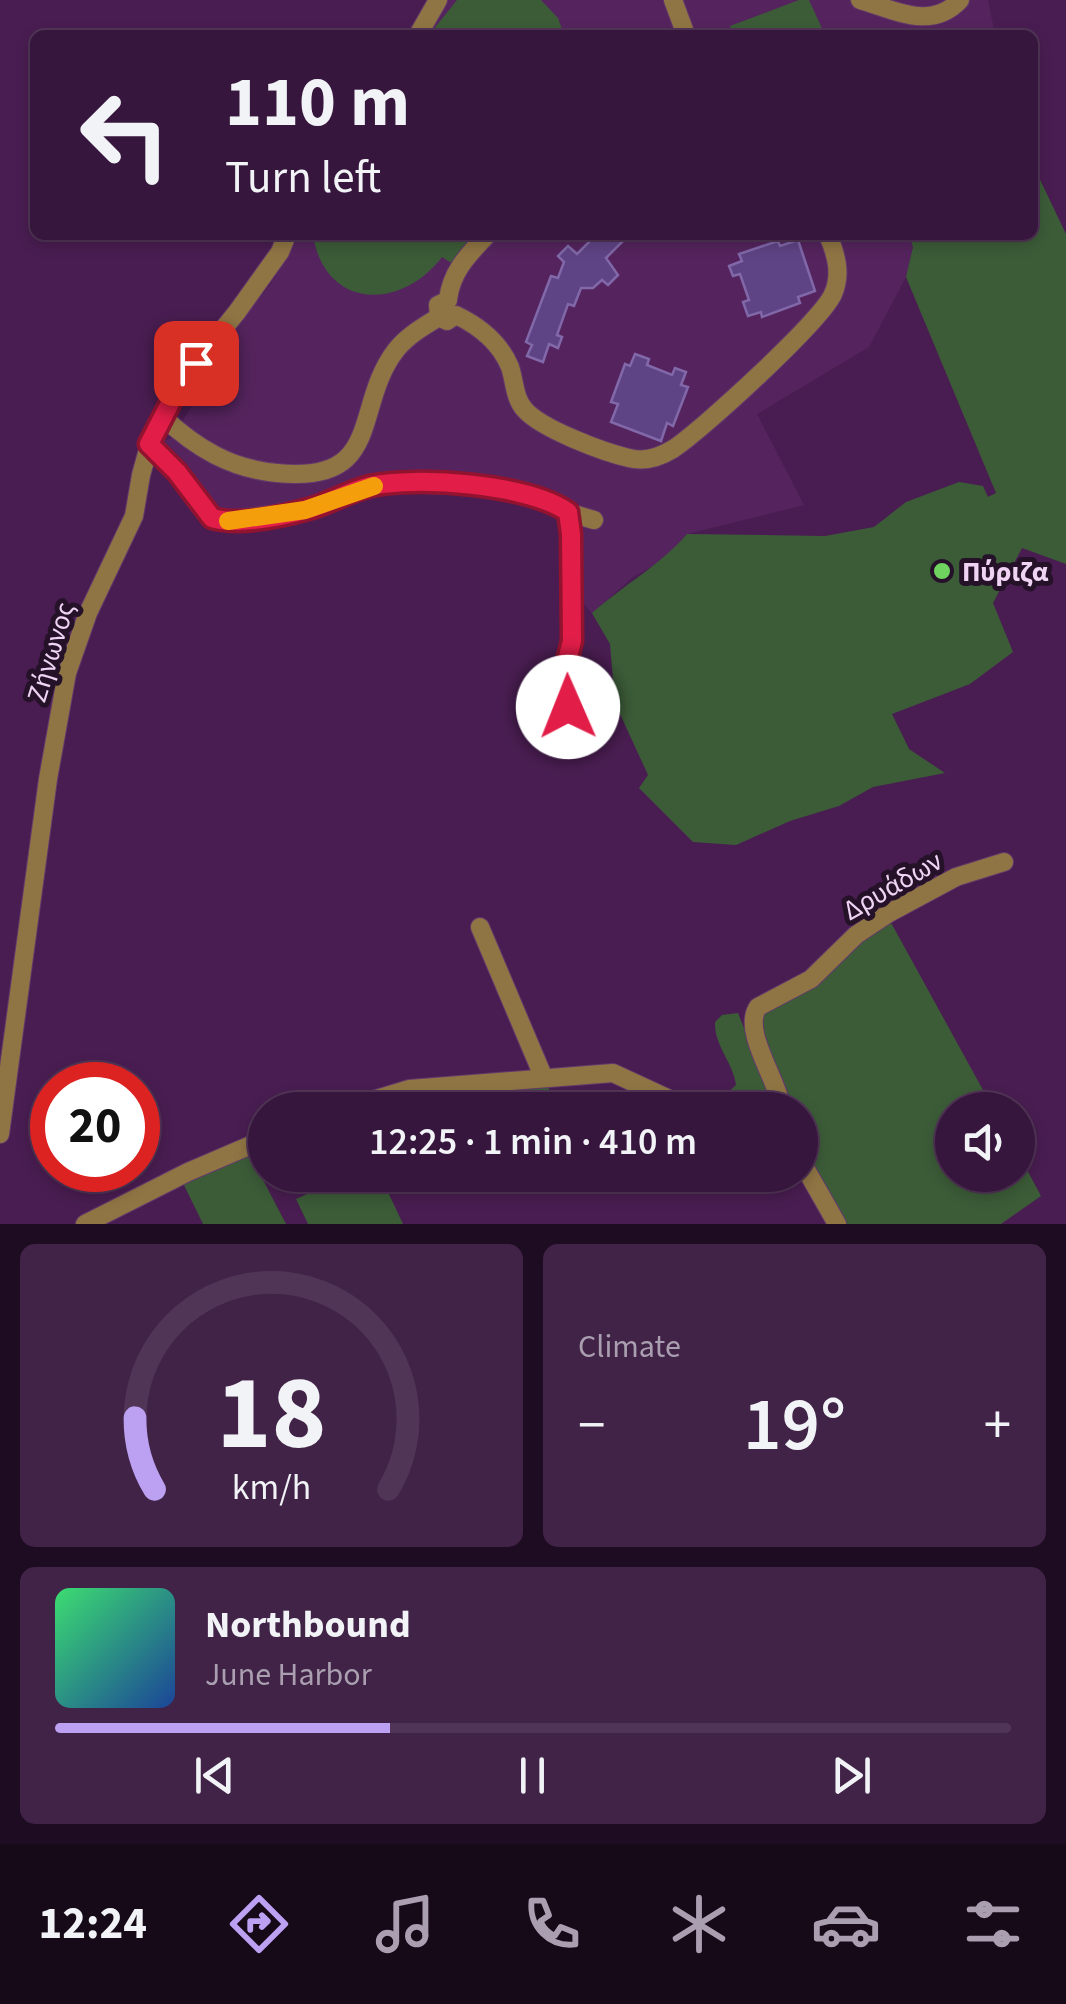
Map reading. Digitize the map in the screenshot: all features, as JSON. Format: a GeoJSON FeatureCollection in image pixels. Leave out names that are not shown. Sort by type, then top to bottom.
{"type":"FeatureCollection","features":[{"type":"Feature","properties":{"kind":"street"},"geometry":{"type":"LineString","coordinates":[[421,30],[438,0]]}},
{"type":"Feature","properties":{"kind":"street"},"geometry":{"type":"LineString","coordinates":[[672,0],[684,30]]}},
{"type":"Feature","properties":{"kind":"street"},"geometry":{"type":"LineString","coordinates":[[860,0],[924,18],[950,10],[960,0]]}},
{"type":"Feature","properties":{"kind":"street","name":"Ζήνωνος"},"geometry":{"type":"LineString","coordinates":[[0,1134],[48,778],[67,673],[88,613],[134,516],[149,444],[162,416],[182,380],[238,312],[285,240]]}},
{"type":"Feature","properties":{"kind":"street"},"geometry":{"type":"LineString","coordinates":[[162,416],[209,453],[242,469],[305,476],[331,470],[358,444],[397,348],[448,310],[458,267],[482,240]]}},
{"type":"Feature","properties":{"kind":"street"},"geometry":{"type":"LineString","coordinates":[[448,310],[470,322],[502,351],[517,398],[530,414],[621,456],[646,459],[660,456],[690,435],[826,306],[837,276],[837,257],[830,240]]}},
{"type":"Feature","properties":{"kind":"street"},"geometry":{"type":"LineString","coordinates":[[149,444],[177,472],[201,507],[212,518],[222,521],[305,510],[369,486],[399,483],[502,487],[594,520]]}},
{"type":"Feature","properties":{"kind":"street"},"geometry":{"type":"LineString","coordinates":[[568,512],[572,641],[563,692],[572,713]]}},
{"type":"Feature","properties":{"kind":"street","name":"Δρυάδων"},"geometry":{"type":"LineString","coordinates":[[780,1092],[753,1029],[752,1015],[758,1007],[811,979],[848,941],[889,913],[956,877],[1004,862]]}},
{"type":"Feature","properties":{"kind":"street"},"geometry":{"type":"LineString","coordinates":[[480,927],[542,1076]]}},
{"type":"Feature","properties":{"kind":"street"},"geometry":{"type":"LineString","coordinates":[[399,1092],[542,1076],[613,1073],[654,1092]]}},
{"type":"Feature","properties":{"kind":"street"},"geometry":{"type":"LineString","coordinates":[[86,1224],[248,1146]]}},
{"type":"Feature","properties":{"kind":"street"},"geometry":{"type":"LineString","coordinates":[[818,1192],[836,1224]]}},
{"type":"Feature","properties":{"kind":"shaded area"},"geometry":{"type":"Polygon","coordinates":[[[446,0],[988,0],[994,30],[430,30],[446,0]]]}},
{"type":"Feature","properties":{"kind":"shaded area"},"geometry":{"type":"Polygon","coordinates":[[[297,240],[911,240],[913,247],[906,277],[869,347],[757,414],[804,505],[687,534],[664,560],[633,577],[592,613],[578,598],[579,510],[503,483],[388,479],[308,504],[225,516],[212,511],[162,446],[163,441],[172,438],[196,399],[183,390],[270,285],[297,240]]]}},
{"type":"Feature","properties":{"kind":"green space"},"geometry":{"type":"Polygon","coordinates":[[[457,0],[541,0],[558,18],[562,30],[433,30],[457,0]]]}},
{"type":"Feature","properties":{"kind":"green space"},"geometry":{"type":"Polygon","coordinates":[[[799,0],[809,0],[823,30],[732,30],[730,26],[799,0]]]}},
{"type":"Feature","properties":{"kind":"green space"},"geometry":{"type":"Polygon","coordinates":[[[1038,175],[1066,234],[1066,564],[1022,548],[993,603],[1013,652],[970,684],[892,714],[909,749],[945,773],[873,787],[839,806],[790,821],[736,845],[693,842],[639,788],[648,775],[615,703],[610,644],[592,613],[687,534],[825,536],[874,527],[906,502],[959,482],[983,486],[988,497],[996,493],[906,277],[913,247],[911,240],[1038,240],[1038,175]]]}},
{"type":"Feature","properties":{"kind":"green space"},"geometry":{"type":"Polygon","coordinates":[[[314,240],[469,240],[453,264],[442,257],[425,275],[386,294],[348,289],[332,278],[320,260],[314,240]]]}},
{"type":"Feature","properties":{"kind":"green space"},"geometry":{"type":"Polygon","coordinates":[[[889,919],[984,1092],[935,1092],[935,1192],[1035,1192],[1035,1185],[1041,1196],[1001,1224],[843,1224],[818,1180],[818,1092],[780,1092],[763,1044],[759,1013],[889,919]]]}},
{"type":"Feature","properties":{"kind":"green space"},"geometry":{"type":"Polygon","coordinates":[[[738,1013],[770,1092],[728,1092],[736,1085],[715,1031],[715,1022],[722,1015],[738,1013]]]}},
{"type":"Feature","properties":{"kind":"green space"},"geometry":{"type":"Polygon","coordinates":[[[548,1084],[550,1092],[450,1092],[548,1084]]]}},
{"type":"Feature","properties":{"kind":"green space"},"geometry":{"type":"Polygon","coordinates":[[[248,1153],[248,1192],[269,1192],[286,1224],[203,1224],[183,1183],[248,1153]]]}},
{"type":"Feature","properties":{"kind":"green space"},"geometry":{"type":"Polygon","coordinates":[[[311,1192],[388,1192],[403,1224],[308,1224],[296,1199],[311,1192]]]}},
{"type":"Feature","properties":{"kind":"building"},"geometry":{"type":"Polygon","coordinates":[[[591,240],[624,240],[606,258],[618,275],[608,285],[602,280],[593,288],[581,288],[574,306],[568,304],[557,335],[562,337],[558,348],[549,344],[543,362],[527,356],[532,345],[526,342],[551,276],[558,278],[564,262],[558,256],[568,246],[577,254],[591,240]]]}},
{"type":"Feature","properties":{"kind":"building"},"geometry":{"type":"Polygon","coordinates":[[[798,240],[815,291],[798,297],[800,303],[762,317],[761,312],[748,316],[743,302],[749,300],[740,274],[733,276],[729,266],[742,261],[739,254],[778,241],[780,246],[798,240]]]}},
{"type":"Feature","properties":{"kind":"building"},"geometry":{"type":"Polygon","coordinates":[[[635,354],[649,359],[647,365],[672,375],[675,368],[686,372],[681,385],[688,387],[673,426],[667,423],[661,441],[611,422],[618,404],[611,402],[625,364],[630,366],[635,354]]]}},
{"type":"Feature","properties":{"kind":"slow traffic"},"geometry":{"type":"LineString","coordinates":[[228,521],[305,510],[374,486]]}},
{"type":"Feature","properties":{"kind":"place","name":"Πύριζα"},"geometry":{"type":"Point","coordinates":[942,571]}},
{"type":"Feature","properties":{"kind":"route"},"geometry":{"type":"LineString","coordinates":[[196,363],[182,380],[149,444],[177,472],[212,518],[237,520],[305,510],[369,486],[399,483],[502,487],[568,512],[572,641],[563,692],[568,707]]}}]}
